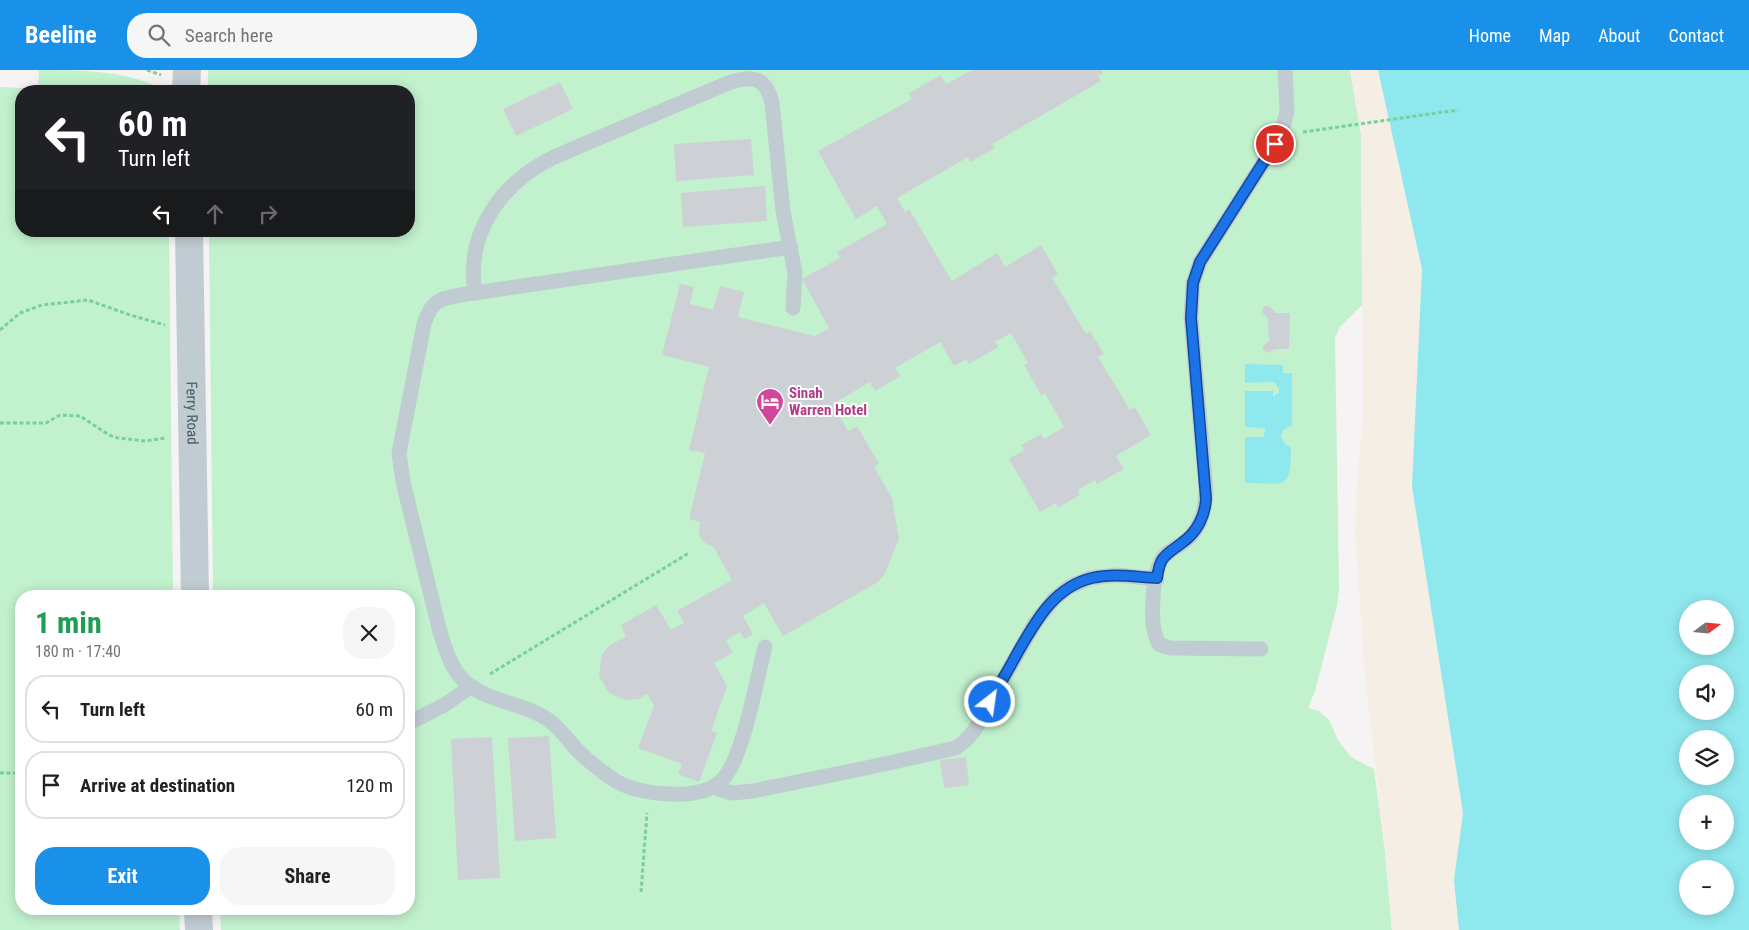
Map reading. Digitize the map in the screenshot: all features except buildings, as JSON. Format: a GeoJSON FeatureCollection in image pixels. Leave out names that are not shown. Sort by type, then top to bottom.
{"type":"FeatureCollection","features":[{"type":"Feature","properties":{"kind":"street"},"geometry":{"type":"LineString","coordinates":[[186,85],[187,70]]}},
{"type":"Feature","properties":{"kind":"street","name":"Ferry Road"},"geometry":{"type":"LineString","coordinates":[[189,237],[195,590]]}},
{"type":"Feature","properties":{"kind":"street"},"geometry":{"type":"LineString","coordinates":[[198,915],[199,930]]}},
{"type":"Feature","properties":{"kind":"lane"},"geometry":{"type":"LineString","coordinates":[[1261,649],[1171,648],[1160,645],[1154,633],[1153,617],[1157,578],[1163,559],[1194,532],[1205,508],[1206,489],[1191,318],[1193,283],[1200,262],[1268,157],[1283,129],[1287,111],[1284,70]]}},
{"type":"Feature","properties":{"kind":"lane"},"geometry":{"type":"LineString","coordinates":[[475,293],[472,279],[474,250],[498,202],[511,186],[525,174],[554,157],[728,83],[743,78],[763,76],[772,103],[782,202],[795,273],[793,308]]}},
{"type":"Feature","properties":{"kind":"lane"},"geometry":{"type":"LineString","coordinates":[[765,647],[737,754],[728,774],[715,786],[685,794],[648,792],[625,786],[603,772],[584,756],[558,728],[542,715],[484,695],[470,687],[456,673],[445,649],[403,482],[400,453],[424,324],[433,305],[445,299],[475,293],[791,247]]}},
{"type":"Feature","properties":{"kind":"lane"},"geometry":{"type":"LineString","coordinates":[[715,786],[718,790],[732,793],[753,791],[956,748],[974,731],[1035,623],[1054,599],[1069,587],[1090,578],[1117,575],[1157,578]]}},
{"type":"Feature","properties":{"kind":"lane"},"geometry":{"type":"LineString","coordinates":[[415,720],[446,704],[470,687]]}},
{"type":"Feature","properties":{"kind":"path"},"geometry":{"type":"LineString","coordinates":[[1283,129],[1298,133],[1458,110]]}},
{"type":"Feature","properties":{"kind":"path"},"geometry":{"type":"LineString","coordinates":[[0,330],[20,313],[42,305],[88,300],[191,333]]}},
{"type":"Feature","properties":{"kind":"path"},"geometry":{"type":"LineString","coordinates":[[0,424],[46,422],[60,415],[80,416],[109,435],[118,438],[145,441],[193,434]]}},
{"type":"Feature","properties":{"kind":"path"},"geometry":{"type":"LineString","coordinates":[[470,687],[689,553]]}},
{"type":"Feature","properties":{"kind":"path"},"geometry":{"type":"LineString","coordinates":[[0,773],[15,773]]}},
{"type":"Feature","properties":{"kind":"path"},"geometry":{"type":"LineString","coordinates":[[641,892],[648,792]]}},
{"type":"Feature","properties":{"kind":"green space"},"geometry":{"type":"Polygon","coordinates":[[[39,70],[70,70],[121,75],[153,85],[38,85],[39,70]]]}},
{"type":"Feature","properties":{"kind":"green space"},"geometry":{"type":"Polygon","coordinates":[[[208,70],[1350,70],[1361,134],[1362,305],[1340,327],[1335,338],[1339,590],[1337,606],[1315,691],[1308,708],[1319,711],[1329,720],[1338,740],[1351,757],[1374,769],[1385,852],[1392,930],[221,930],[220,915],[415,915],[415,590],[213,590],[209,237],[415,237],[415,85],[208,85],[208,70]]]}},
{"type":"Feature","properties":{"kind":"green space"},"geometry":{"type":"Polygon","coordinates":[[[0,87],[15,88],[15,237],[169,237],[173,590],[15,590],[15,915],[179,915],[180,930],[0,930],[0,87]]]}},
{"type":"Feature","properties":{"kind":"sand"},"geometry":{"type":"Polygon","coordinates":[[[1350,70],[1443,70],[1487,930],[1392,930],[1365,676],[1355,533],[1357,483],[1363,420],[1361,134],[1350,70]]]}},
{"type":"Feature","properties":{"kind":"water"},"geometry":{"type":"Polygon","coordinates":[[[1378,70],[1749,70],[1749,930],[1459,930],[1454,880],[1463,813],[1412,486],[1422,269],[1378,70]]]}},
{"type":"Feature","properties":{"kind":"water"},"geometry":{"type":"Polygon","coordinates":[[[1245,364],[1283,365],[1283,373],[1292,373],[1292,426],[1283,430],[1281,437],[1285,444],[1291,447],[1291,461],[1287,478],[1283,482],[1245,483],[1245,437],[1264,437],[1265,428],[1245,427],[1245,391],[1273,391],[1273,397],[1279,393],[1279,388],[1274,382],[1245,383],[1245,364]]]}},
{"type":"Feature","properties":{"kind":"place","name":"Sinah Warren Hotel"},"geometry":{"type":"Point","coordinates":[770,426]}},
{"type":"Feature","properties":{"kind":"route"},"geometry":{"type":"LineString","coordinates":[[990,702],[1035,623],[1054,599],[1069,587],[1090,578],[1117,575],[1157,578],[1163,559],[1174,548],[1187,540],[1198,526],[1205,508],[1206,489],[1191,318],[1193,283],[1200,262],[1275,144]]}}]}
